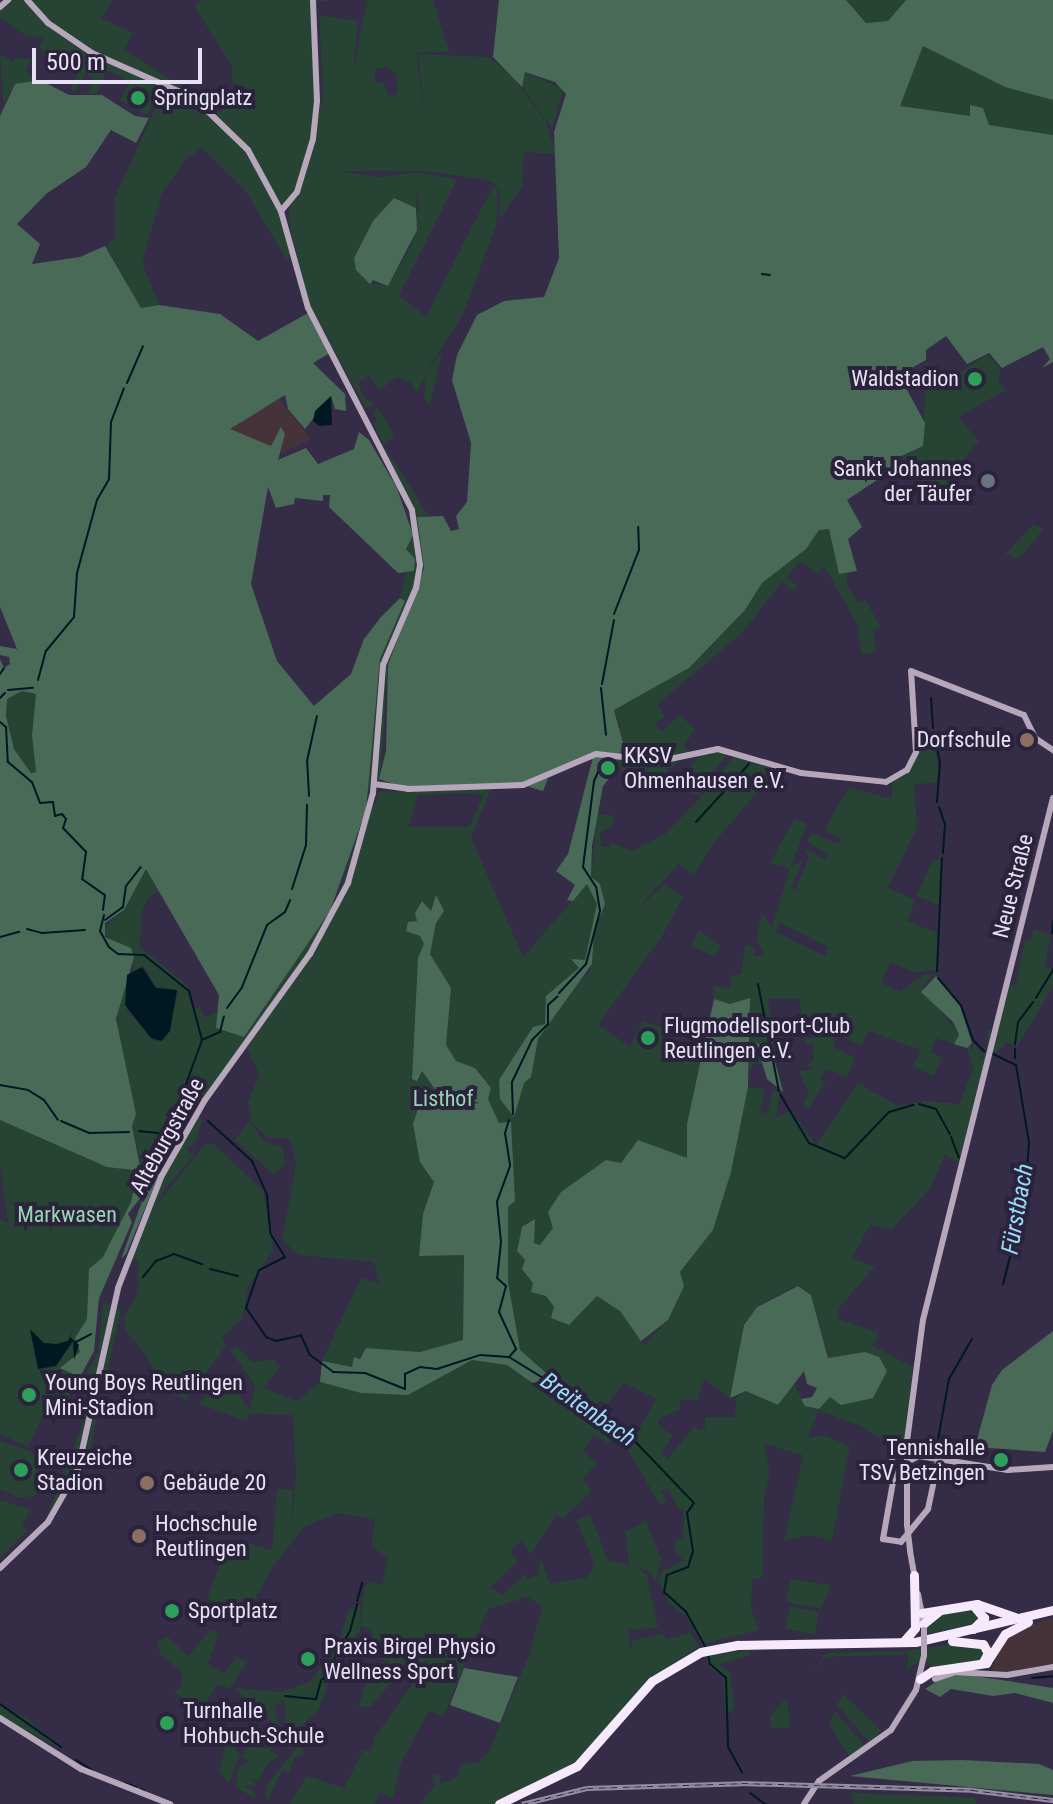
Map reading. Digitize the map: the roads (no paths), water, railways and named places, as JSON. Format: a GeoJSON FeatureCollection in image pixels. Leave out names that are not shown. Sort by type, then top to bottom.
{"type":"FeatureCollection","features":[{"type":"Feature","properties":{"kind":"highway"},"geometry":{"type":"LineString","coordinates":[[897,1644],[915,1631],[914,1575]]}},
{"type":"Feature","properties":{"kind":"highway"},"geometry":{"type":"LineString","coordinates":[[921,1608],[938,1610],[971,1605],[1005,1617],[1030,1619]]}},
{"type":"Feature","properties":{"kind":"highway"},"geometry":{"type":"LineString","coordinates":[[955,1638],[983,1620],[981,1610],[971,1605]]}},
{"type":"Feature","properties":{"kind":"highway"},"geometry":{"type":"LineString","coordinates":[[924,1627],[938,1610]]}},
{"type":"Feature","properties":{"kind":"highway"},"geometry":{"type":"LineString","coordinates":[[712,1650],[866,1650],[955,1638],[1053,1612]]}},
{"type":"Feature","properties":{"kind":"highway"},"geometry":{"type":"LineString","coordinates":[[928,1669],[978,1665],[991,1659],[1005,1634],[1030,1619]]}},
{"type":"Feature","properties":{"kind":"highway"},"geometry":{"type":"LineString","coordinates":[[499,1804],[577,1766],[652,1681],[688,1659],[712,1650],[897,1644],[955,1638],[983,1644],[987,1656],[978,1665]]}},
{"type":"Feature","properties":{"kind":"highway"},"geometry":{"type":"LineString","coordinates":[[508,1804],[584,1765],[649,1689],[688,1659]]}},
{"type":"Feature","properties":{"kind":"main road","name":"Alteburgstraße"},"geometry":{"type":"LineString","coordinates":[[0,1568],[48,1522],[73,1480],[115,1298],[138,1230],[174,1152],[214,1086],[314,947],[354,867],[374,785],[383,665],[416,588],[418,536],[412,510],[308,308],[281,211],[248,150],[212,112],[168,84],[65,37],[27,0]]}},
{"type":"Feature","properties":{"kind":"main road"},"geometry":{"type":"LineString","coordinates":[[281,211],[297,192],[313,139],[317,101],[313,0]]}},
{"type":"Feature","properties":{"kind":"main road"},"geometry":{"type":"LineString","coordinates":[[374,785],[386,788],[523,785],[596,754],[660,761],[708,750],[738,751],[811,775],[873,783],[892,780],[909,767],[917,748],[910,671],[1024,715],[1035,738],[1053,750]]}},
{"type":"Feature","properties":{"kind":"main road"},"geometry":{"type":"LineString","coordinates":[[371,805],[386,788]]}},
{"type":"Feature","properties":{"kind":"main road","name":"Neue Straße"},"geometry":{"type":"LineString","coordinates":[[928,1669],[907,1525],[907,1441],[928,1296],[1053,798]]}},
{"type":"Feature","properties":{"kind":"main road"},"geometry":{"type":"LineString","coordinates":[[892,1454],[907,1441],[918,1452],[1010,1471],[1053,1467]]}},
{"type":"Feature","properties":{"kind":"main road"},"geometry":{"type":"LineString","coordinates":[[892,1454],[906,1462],[916,1456],[941,1458]]}},
{"type":"Feature","properties":{"kind":"main road"},"geometry":{"type":"LineString","coordinates":[[892,1454],[893,1486],[883,1539],[903,1541],[925,1514],[941,1458]]}},
{"type":"Feature","properties":{"kind":"main road"},"geometry":{"type":"LineString","coordinates":[[804,1804],[819,1781],[886,1736],[928,1669],[1007,1675],[1053,1667]]}},
{"type":"Feature","properties":{"kind":"main road"},"geometry":{"type":"LineString","coordinates":[[0,1718],[81,1769],[170,1804]]}},
{"type":"Feature","properties":{"kind":"water"},"geometry":{"type":"Polygon","coordinates":[[[331,396],[332,425],[319,426],[313,421],[315,411],[331,396]]]}},
{"type":"Feature","properties":{"kind":"water"},"geometry":{"type":"Polygon","coordinates":[[[142,967],[156,988],[177,990],[170,1031],[161,1041],[151,1038],[125,1005],[127,975],[142,967]]]}},
{"type":"Feature","properties":{"kind":"water"},"geometry":{"type":"Polygon","coordinates":[[[75,1324],[70,1337],[79,1345],[74,1360],[73,1341],[56,1366],[38,1369],[30,1329],[44,1343],[56,1344],[68,1341],[75,1324]]]}},
{"type":"Feature","properties":{"kind":"waterway"},"geometry":{"type":"LineString","coordinates":[[762,274],[770,275]]}},
{"type":"Feature","properties":{"kind":"waterway"},"geometry":{"type":"LineString","coordinates":[[127,383],[143,346]]}},
{"type":"Feature","properties":{"kind":"waterway"},"geometry":{"type":"LineString","coordinates":[[38,680],[46,651],[74,617],[77,573],[97,500],[109,479],[111,422],[124,388]]}},
{"type":"Feature","properties":{"kind":"waterway"},"geometry":{"type":"LineString","coordinates":[[614,614],[639,550],[638,527]]}},
{"type":"Feature","properties":{"kind":"waterway"},"geometry":{"type":"LineString","coordinates":[[602,684],[614,620]]}},
{"type":"Feature","properties":{"kind":"waterway","name":"Breitenbach"},"geometry":{"type":"LineString","coordinates":[[0,674],[4,668]]}},
{"type":"Feature","properties":{"kind":"waterway"},"geometry":{"type":"LineString","coordinates":[[8,690],[33,688]]}},
{"type":"Feature","properties":{"kind":"waterway"},"geometry":{"type":"LineString","coordinates":[[601,688],[606,735]]}},
{"type":"Feature","properties":{"kind":"waterway"},"geometry":{"type":"LineString","coordinates":[[0,698],[5,693]]}},
{"type":"Feature","properties":{"kind":"waterway","name":"Fürstbach"},"geometry":{"type":"LineString","coordinates":[[931,698],[933,728]]}},
{"type":"Feature","properties":{"kind":"waterway"},"geometry":{"type":"LineString","coordinates":[[309,796],[307,761],[317,716]]}},
{"type":"Feature","properties":{"kind":"waterway","name":"Breitenbach"},"geometry":{"type":"LineString","coordinates":[[0,722],[6,727],[8,762],[32,782],[40,803],[53,802],[55,816],[62,814],[66,819],[63,828],[86,852],[82,879],[105,895],[103,910]]}},
{"type":"Feature","properties":{"kind":"waterway","name":"Fürstbach"},"geometry":{"type":"LineString","coordinates":[[933,732],[940,762],[937,802]]}},
{"type":"Feature","properties":{"kind":"waterway"},"geometry":{"type":"LineString","coordinates":[[559,993],[586,964],[600,911],[596,887],[583,867],[594,781],[604,759]]}},
{"type":"Feature","properties":{"kind":"waterway"},"geometry":{"type":"LineString","coordinates":[[696,822],[749,764]]}},
{"type":"Feature","properties":{"kind":"waterway"},"geometry":{"type":"LineString","coordinates":[[292,889],[306,845],[307,805]]}},
{"type":"Feature","properties":{"kind":"waterway","name":"Fürstbach"},"geometry":{"type":"LineString","coordinates":[[939,807],[945,824],[943,853]]}},
{"type":"Feature","properties":{"kind":"waterway","name":"Fürstbach"},"geometry":{"type":"LineString","coordinates":[[937,971],[942,858]]}},
{"type":"Feature","properties":{"kind":"waterway"},"geometry":{"type":"LineString","coordinates":[[105,920],[123,907],[126,886],[141,867]]}},
{"type":"Feature","properties":{"kind":"waterway"},"geometry":{"type":"LineString","coordinates":[[227,1008],[242,987],[267,925],[285,912],[290,900]]}},
{"type":"Feature","properties":{"kind":"waterway","name":"Breitenbach"},"geometry":{"type":"LineString","coordinates":[[104,915],[100,931],[109,947],[118,954],[144,955],[189,991],[202,1040],[185,1087],[189,1099]]}},
{"type":"Feature","properties":{"kind":"waterway"},"geometry":{"type":"LineString","coordinates":[[1052,933],[1053,921]]}},
{"type":"Feature","properties":{"kind":"waterway"},"geometry":{"type":"LineString","coordinates":[[27,929],[42,933],[85,930]]}},
{"type":"Feature","properties":{"kind":"waterway"},"geometry":{"type":"LineString","coordinates":[[0,937],[19,932]]}},
{"type":"Feature","properties":{"kind":"waterway"},"geometry":{"type":"LineString","coordinates":[[1036,998],[1053,970]]}},
{"type":"Feature","properties":{"kind":"waterway","name":"Fürstbach"},"geometry":{"type":"LineString","coordinates":[[938,978],[961,1005],[973,1040],[984,1051]]}},
{"type":"Feature","properties":{"kind":"waterway"},"geometry":{"type":"LineString","coordinates":[[758,984],[779,1091]]}},
{"type":"Feature","properties":{"kind":"waterway"},"geometry":{"type":"LineString","coordinates":[[513,1114],[512,1082],[532,1040],[548,1024],[548,1005],[558,996]]}},
{"type":"Feature","properties":{"kind":"waterway"},"geometry":{"type":"LineString","coordinates":[[1015,1044],[1018,1022],[1033,1002]]}},
{"type":"Feature","properties":{"kind":"waterway"},"geometry":{"type":"LineString","coordinates":[[204,1039],[220,1032],[224,1016]]}},
{"type":"Feature","properties":{"kind":"waterway"},"geometry":{"type":"LineString","coordinates":[[1015,1049],[1015,1058]]}},
{"type":"Feature","properties":{"kind":"waterway","name":"Fürstbach"},"geometry":{"type":"LineString","coordinates":[[993,1054],[1016,1065],[1029,1143],[1025,1198],[1003,1284]]}},
{"type":"Feature","properties":{"kind":"waterway"},"geometry":{"type":"LineString","coordinates":[[0,1085],[28,1090],[44,1100],[58,1120]]}},
{"type":"Feature","properties":{"kind":"waterway"},"geometry":{"type":"LineString","coordinates":[[780,1094],[809,1143],[845,1158],[889,1112],[914,1105]]}},
{"type":"Feature","properties":{"kind":"waterway"},"geometry":{"type":"LineString","coordinates":[[919,1104],[936,1109],[950,1134]]}},
{"type":"Feature","properties":{"kind":"waterway"},"geometry":{"type":"LineString","coordinates":[[509,1120],[505,1133],[510,1166],[497,1202],[501,1242],[497,1278],[506,1286],[499,1312],[516,1349],[509,1357]]}},
{"type":"Feature","properties":{"kind":"waterway"},"geometry":{"type":"LineString","coordinates":[[61,1121],[89,1133],[129,1132]]}},
{"type":"Feature","properties":{"kind":"waterway","name":"Breitenbach"},"geometry":{"type":"LineString","coordinates":[[208,1121],[252,1161],[267,1195],[270,1233],[285,1257],[259,1270],[246,1308],[266,1337],[276,1341],[301,1335],[310,1355],[333,1372],[365,1373],[405,1389],[405,1374],[420,1367],[437,1369],[480,1355],[509,1357],[556,1386],[581,1411],[628,1434],[694,1503],[687,1513],[693,1551],[688,1567],[667,1575],[664,1592],[686,1612],[706,1648]]}},
{"type":"Feature","properties":{"kind":"waterway"},"geometry":{"type":"LineString","coordinates":[[139,1131],[168,1134]]}},
{"type":"Feature","properties":{"kind":"waterway"},"geometry":{"type":"LineString","coordinates":[[951,1137],[959,1158]]}},
{"type":"Feature","properties":{"kind":"waterway"},"geometry":{"type":"LineString","coordinates":[[143,1277],[156,1261],[174,1254],[202,1264]]}},
{"type":"Feature","properties":{"kind":"waterway"},"geometry":{"type":"LineString","coordinates":[[210,1269],[238,1276]]}},
{"type":"Feature","properties":{"kind":"waterway"},"geometry":{"type":"LineString","coordinates":[[76,1342],[91,1334]]}},
{"type":"Feature","properties":{"kind":"waterway"},"geometry":{"type":"LineString","coordinates":[[936,1451],[949,1379],[972,1339]]}},
{"type":"Feature","properties":{"kind":"waterway"},"geometry":{"type":"LineString","coordinates":[[357,1601],[362,1583]]}},
{"type":"Feature","properties":{"kind":"waterway"},"geometry":{"type":"LineString","coordinates":[[323,1679],[350,1631],[357,1604]]}},
{"type":"Feature","properties":{"kind":"waterway","name":"Breitenbach"},"geometry":{"type":"LineString","coordinates":[[708,1654],[710,1664],[726,1678],[728,1747],[742,1772]]}},
{"type":"Feature","properties":{"kind":"waterway"},"geometry":{"type":"LineString","coordinates":[[1032,1678],[1053,1676]]}},
{"type":"Feature","properties":{"kind":"waterway"},"geometry":{"type":"LineString","coordinates":[[285,1696],[316,1699],[321,1680]]}},
{"type":"Feature","properties":{"kind":"waterway"},"geometry":{"type":"LineString","coordinates":[[0,1704],[61,1747]]}},
{"type":"Feature","properties":{"kind":"waterway"},"geometry":{"type":"LineString","coordinates":[[76,1760],[92,1770]]}},
{"type":"Feature","properties":{"kind":"waterway"},"geometry":{"type":"LineString","coordinates":[[124,1783],[136,1787]]}},
{"type":"Feature","properties":{"kind":"waterway"},"geometry":{"type":"LineString","coordinates":[[141,1789],[145,1791]]}},
{"type":"Feature","properties":{"kind":"waterway","name":"Breitenbach"},"geometry":{"type":"LineString","coordinates":[[750,1793],[765,1804]]}},
{"type":"Feature","properties":{"kind":"railway"},"geometry":{"type":"LineString","coordinates":[[522,1804],[587,1788],[742,1783],[972,1790],[1053,1800]]}},
{"type":"Feature","properties":{"kind":"place","name":"Springplatz"},"geometry":{"type":"Point","coordinates":[138,98]}},
{"type":"Feature","properties":{"kind":"place","name":"Waldstadion"},"geometry":{"type":"Point","coordinates":[975,379]}},
{"type":"Feature","properties":{"kind":"place","name":"Sankt Johannes der Täufer"},"geometry":{"type":"Point","coordinates":[988,481]}},
{"type":"Feature","properties":{"kind":"place","name":"Dorfschule"},"geometry":{"type":"Point","coordinates":[1027,740]}},
{"type":"Feature","properties":{"kind":"place","name":"KKSV Ohmenhausen e.V."},"geometry":{"type":"Point","coordinates":[608,768]}},
{"type":"Feature","properties":{"kind":"place","name":"Flugmodellsport-Club Reutlingen e.V."},"geometry":{"type":"Point","coordinates":[648,1038]}},
{"type":"Feature","properties":{"kind":"place","name":"Young Boys Reutlingen Mini-Stadion"},"geometry":{"type":"Point","coordinates":[29,1395]}},
{"type":"Feature","properties":{"kind":"place","name":"Tennishalle TSV Betzingen"},"geometry":{"type":"Point","coordinates":[1001,1460]}},
{"type":"Feature","properties":{"kind":"place","name":"Kreuzeiche Stadion"},"geometry":{"type":"Point","coordinates":[21,1470]}},
{"type":"Feature","properties":{"kind":"place","name":"Gebäude 20"},"geometry":{"type":"Point","coordinates":[147,1483]}},
{"type":"Feature","properties":{"kind":"place","name":"Hochschule Reutlingen"},"geometry":{"type":"Point","coordinates":[139,1536]}},
{"type":"Feature","properties":{"kind":"place","name":"Sportplatz"},"geometry":{"type":"Point","coordinates":[172,1611]}},
{"type":"Feature","properties":{"kind":"place","name":"Praxis Birgel Physio Wellness Sport"},"geometry":{"type":"Point","coordinates":[308,1659]}},
{"type":"Feature","properties":{"kind":"place","name":"Turnhalle Hohbuch-Schule"},"geometry":{"type":"Point","coordinates":[167,1723]}},
{"type":"Feature","properties":{"kind":"park label","name":"Listhof"},"geometry":{"type":"Point","coordinates":[443,1099]}},
{"type":"Feature","properties":{"kind":"park label","name":"Markwasen"},"geometry":{"type":"Point","coordinates":[67,1215]}}]}
